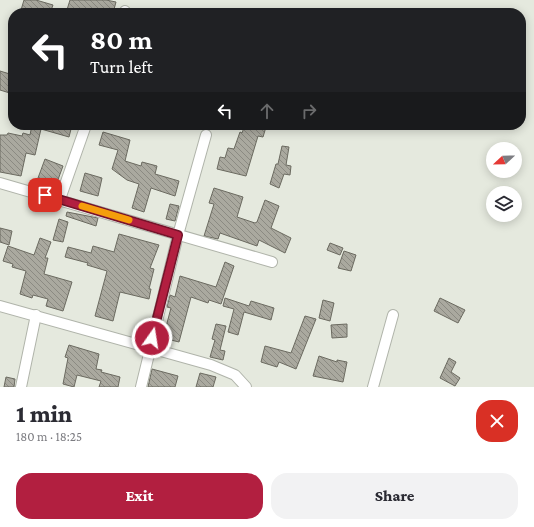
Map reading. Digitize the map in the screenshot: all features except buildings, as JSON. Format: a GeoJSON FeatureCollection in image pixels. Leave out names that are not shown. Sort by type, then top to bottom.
{"type":"FeatureCollection","features":[{"type":"Feature","properties":{"kind":"street"},"geometry":{"type":"LineString","coordinates":[[60,199],[84,130]]}},
{"type":"Feature","properties":{"kind":"street"},"geometry":{"type":"LineString","coordinates":[[141,387],[178,235],[206,135]]}},
{"type":"Feature","properties":{"kind":"street"},"geometry":{"type":"LineString","coordinates":[[0,183],[60,199],[272,262]]}},
{"type":"Feature","properties":{"kind":"street"},"geometry":{"type":"LineString","coordinates":[[0,306],[211,366],[235,375],[246,387]]}},
{"type":"Feature","properties":{"kind":"street"},"geometry":{"type":"LineString","coordinates":[[21,387],[36,315]]}},
{"type":"Feature","properties":{"kind":"street"},"geometry":{"type":"LineString","coordinates":[[373,387],[392,315]]}},
{"type":"Feature","properties":{"kind":"slow traffic"},"geometry":{"type":"LineString","coordinates":[[82,206],[129,220]]}},
{"type":"Feature","properties":{"kind":"route"},"geometry":{"type":"LineString","coordinates":[[45,195],[178,235],[152,338]]}}]}
